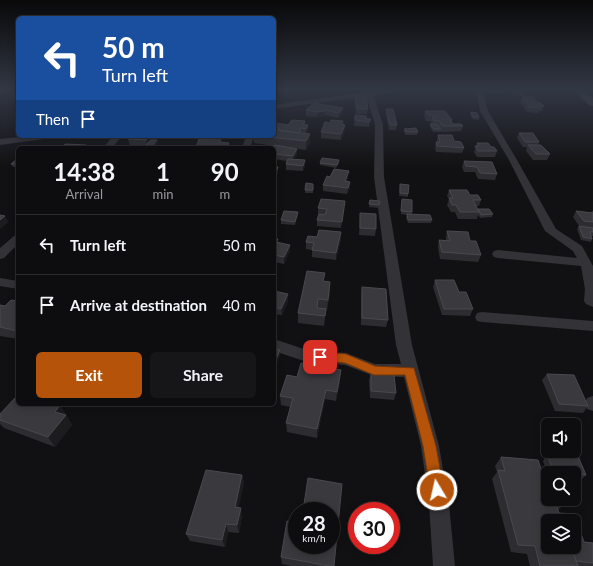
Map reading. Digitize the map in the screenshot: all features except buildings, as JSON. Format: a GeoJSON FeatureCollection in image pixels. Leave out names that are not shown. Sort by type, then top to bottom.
{"type":"FeatureCollection","features":[{"type":"Feature","properties":{"kind":"street"},"geometry":{"type":"LineString","coordinates":[[374,115],[379,124],[379,177],[404,346],[430,446],[439,504],[444,566]]}},
{"type":"Feature","properties":{"kind":"street"},"geometry":{"type":"LineString","coordinates":[[486,115],[513,160],[551,231],[578,249],[585,262],[592,289],[593,302]]}},
{"type":"Feature","properties":{"kind":"street"},"geometry":{"type":"LineString","coordinates":[[0,142],[34,138]]}},
{"type":"Feature","properties":{"kind":"street"},"geometry":{"type":"LineString","coordinates":[[109,146],[116,138]]}},
{"type":"Feature","properties":{"kind":"street"},"geometry":{"type":"LineString","coordinates":[[0,255],[16,240]]}},
{"type":"Feature","properties":{"kind":"street"},"geometry":{"type":"LineString","coordinates":[[498,254],[585,262]]}},
{"type":"Feature","properties":{"kind":"street"},"geometry":{"type":"LineString","coordinates":[[0,282],[16,284]]}},
{"type":"Feature","properties":{"kind":"street"},"geometry":{"type":"LineString","coordinates":[[482,317],[593,326]]}},
{"type":"Feature","properties":{"kind":"street"},"geometry":{"type":"LineString","coordinates":[[276,346],[307,356],[346,359],[374,370],[410,371]]}},
{"type":"Feature","properties":{"kind":"route"},"geometry":{"type":"LineString","coordinates":[[320,357],[346,359],[374,370],[410,371],[430,446],[437,490]]}}]}
